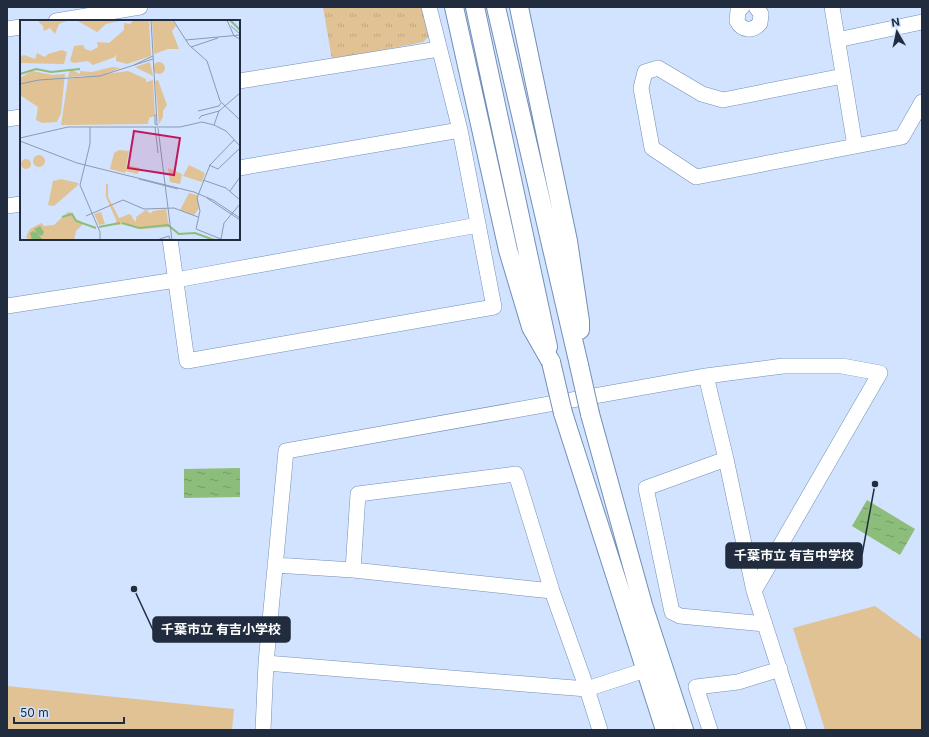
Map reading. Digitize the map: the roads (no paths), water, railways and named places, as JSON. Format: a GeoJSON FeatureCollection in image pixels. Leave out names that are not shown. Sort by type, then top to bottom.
{"type":"FeatureCollection","features":[{"type":"Feature","properties":{"kind":"street"},"geometry":{"type":"LineString","coordinates":[[170,240],[187,361],[494,306],[460,130],[438,49],[429,7]]}},
{"type":"Feature","properties":{"kind":"street"},"geometry":{"type":"LineString","coordinates":[[454,7],[508,250],[531,327],[551,362]]}},
{"type":"Feature","properties":{"kind":"street"},"geometry":{"type":"LineString","coordinates":[[475,7],[563,413],[665,730]]}},
{"type":"Feature","properties":{"kind":"street"},"geometry":{"type":"LineString","coordinates":[[496,7],[590,414],[643,604],[684,730]]}},
{"type":"Feature","properties":{"kind":"street"},"geometry":{"type":"LineString","coordinates":[[519,7],[568,241],[580,321],[579,365]]}},
{"type":"Feature","properties":{"kind":"street"},"geometry":{"type":"LineString","coordinates":[[742,7],[738,11],[737,21],[743,28],[748,30],[752,30],[760,23],[761,14],[756,7]]}},
{"type":"Feature","properties":{"kind":"street"},"geometry":{"type":"LineString","coordinates":[[832,7],[855,146]]}},
{"type":"Feature","properties":{"kind":"street"},"geometry":{"type":"LineString","coordinates":[[64,20],[133,11]]}},
{"type":"Feature","properties":{"kind":"street"},"geometry":{"type":"LineString","coordinates":[[837,40],[922,22]]}},
{"type":"Feature","properties":{"kind":"street"},"geometry":{"type":"LineString","coordinates":[[7,29],[20,27]]}},
{"type":"Feature","properties":{"kind":"street"},"geometry":{"type":"LineString","coordinates":[[240,81],[438,49]]}},
{"type":"Feature","properties":{"kind":"street"},"geometry":{"type":"LineString","coordinates":[[843,76],[723,100],[702,94],[658,68],[645,72],[641,88],[652,148],[696,177],[902,136],[922,102]]}},
{"type":"Feature","properties":{"kind":"street"},"geometry":{"type":"LineString","coordinates":[[7,119],[20,117]]}},
{"type":"Feature","properties":{"kind":"street"},"geometry":{"type":"LineString","coordinates":[[240,168],[460,130]]}},
{"type":"Feature","properties":{"kind":"street"},"geometry":{"type":"LineString","coordinates":[[7,206],[20,204]]}},
{"type":"Feature","properties":{"kind":"street"},"geometry":{"type":"LineString","coordinates":[[7,306],[176,280],[478,226]]}},
{"type":"Feature","properties":{"kind":"street"},"geometry":{"type":"LineString","coordinates":[[263,730],[266,664],[286,451],[706,376],[783,366],[842,366],[880,373],[754,592]]}},
{"type":"Feature","properties":{"kind":"street"},"geometry":{"type":"LineString","coordinates":[[706,376],[726,459],[754,592],[799,730]]}},
{"type":"Feature","properties":{"kind":"street"},"geometry":{"type":"LineString","coordinates":[[726,459],[646,488],[672,612],[680,616],[765,624]]}},
{"type":"Feature","properties":{"kind":"street"},"geometry":{"type":"LineString","coordinates":[[353,570],[358,494],[516,474],[552,590],[588,689],[600,730]]}},
{"type":"Feature","properties":{"kind":"street"},"geometry":{"type":"LineString","coordinates":[[275,565],[353,570],[552,590]]}},
{"type":"Feature","properties":{"kind":"street"},"geometry":{"type":"LineString","coordinates":[[266,664],[588,689],[645,670]]}},
{"type":"Feature","properties":{"kind":"street"},"geometry":{"type":"LineString","coordinates":[[710,730],[696,687],[738,682],[780,669]]}},
{"type":"Feature","properties":{"kind":"water"},"geometry":{"type":"Polygon","coordinates":[[[240,468],[240,497],[184,498],[184,469],[240,468]]]}},
{"type":"Feature","properties":{"kind":"water"},"geometry":{"type":"Polygon","coordinates":[[[867,500],[915,529],[900,555],[852,526],[867,500]]]}},
{"type":"Feature","properties":{"kind":"place","name":"千葉市立 有吉中学校"},"geometry":{"type":"Point","coordinates":[875,484]}},
{"type":"Feature","properties":{"kind":"place","name":"千葉市立 有吉小学校"},"geometry":{"type":"Point","coordinates":[134,589]}}]}
